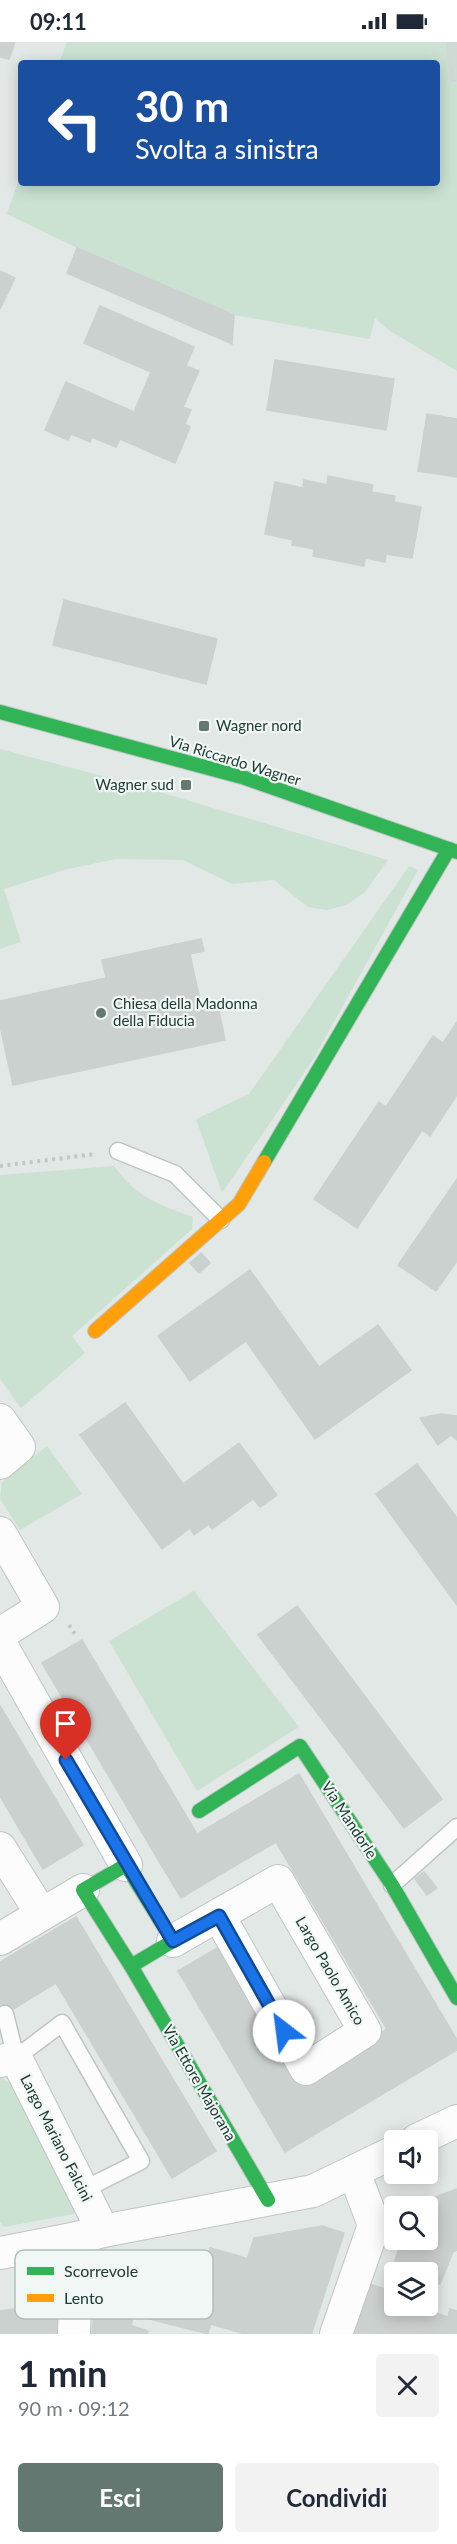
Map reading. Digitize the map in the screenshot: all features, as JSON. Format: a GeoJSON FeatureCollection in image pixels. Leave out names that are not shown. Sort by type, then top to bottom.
{"type":"FeatureCollection","features":[{"type":"Feature","properties":{"kind":"street","name":"Via Riccardo Wagner"},"geometry":{"type":"LineString","coordinates":[[0,712],[242,777],[453,851]]}},
{"type":"Feature","properties":{"kind":"street"},"geometry":{"type":"LineString","coordinates":[[95,1331],[239,1204],[453,851]]}},
{"type":"Feature","properties":{"kind":"street"},"geometry":{"type":"LineString","coordinates":[[0,1420],[20,1447],[0,1463]]}},
{"type":"Feature","properties":{"kind":"street"},"geometry":{"type":"LineString","coordinates":[[0,1533],[43,1607],[0,1634]]}},
{"type":"Feature","properties":{"kind":"street"},"geometry":{"type":"LineString","coordinates":[[0,1643],[126,1865],[173,1941]]}},
{"type":"Feature","properties":{"kind":"street","name":"Via Mandorle"},"geometry":{"type":"LineString","coordinates":[[199,1811],[300,1746],[392,1885],[457,1998]]}},
{"type":"Feature","properties":{"kind":"street"},"geometry":{"type":"LineString","coordinates":[[0,1848],[41,1913]]}},
{"type":"Feature","properties":{"kind":"street"},"geometry":{"type":"LineString","coordinates":[[0,1939],[126,1865]]}},
{"type":"Feature","properties":{"kind":"street","name":"Largo Paolo Amico"},"geometry":{"type":"LineString","coordinates":[[278,1881],[365,2031],[306,2069],[219,1916],[278,1881]]}},
{"type":"Feature","properties":{"kind":"street","name":"Via Ettore Majorana"},"geometry":{"type":"LineString","coordinates":[[83,1890],[131,1966],[268,2200]]}},
{"type":"Feature","properties":{"kind":"street"},"geometry":{"type":"LineString","coordinates":[[131,1966],[219,1916]]}},
{"type":"Feature","properties":{"kind":"street","name":"Largo Mariano Falcini"},"geometry":{"type":"LineString","coordinates":[[8,2060],[83,2190],[90,2235]]}},
{"type":"Feature","properties":{"kind":"street"},"geometry":{"type":"LineString","coordinates":[[438,2130],[457,2121]]}},
{"type":"Feature","properties":{"kind":"street"},"geometry":{"type":"LineString","coordinates":[[0,2253],[314,2191],[384,2157]]}},
{"type":"Feature","properties":{"kind":"street"},"geometry":{"type":"LineString","coordinates":[[336,2334],[374,2224],[354,2172]]}},
{"type":"Feature","properties":{"kind":"street"},"geometry":{"type":"LineString","coordinates":[[88,2250],[90,2235]]}},
{"type":"Feature","properties":{"kind":"street"},"geometry":{"type":"LineString","coordinates":[[74,2334],[76,2319]]}},
{"type":"Feature","properties":{"kind":"lane"},"geometry":{"type":"LineString","coordinates":[[118,1151],[176,1174],[221,1220]]}},
{"type":"Feature","properties":{"kind":"lane"},"geometry":{"type":"LineString","coordinates":[[392,1885],[457,1827]]}},
{"type":"Feature","properties":{"kind":"lane"},"geometry":{"type":"LineString","coordinates":[[5,2014],[8,2060],[62,2024],[141,2161],[83,2190]]}},
{"type":"Feature","properties":{"kind":"path"},"geometry":{"type":"LineString","coordinates":[[0,1166],[118,1151]]}},
{"type":"Feature","properties":{"kind":"path"},"geometry":{"type":"LineString","coordinates":[[68,1622],[77,1637]]}},
{"type":"Feature","properties":{"kind":"shaded area"},"geometry":{"type":"Polygon","coordinates":[[[445,42],[457,42],[457,82],[450,83],[445,42]]]}},
{"type":"Feature","properties":{"kind":"green space"},"geometry":{"type":"Polygon","coordinates":[[[67,42],[445,42],[450,83],[457,82],[457,371],[390,331],[375,318],[370,339],[234,315],[77,248],[7,214],[18,182],[18,186],[440,186],[440,60],[60,60],[67,42]]]}},
{"type":"Feature","properties":{"kind":"green space"},"geometry":{"type":"Polygon","coordinates":[[[0,749],[133,784],[388,860],[365,892],[346,905],[327,910],[308,907],[274,880],[232,884],[183,860],[116,859],[64,870],[4,889],[21,942],[0,949],[0,749]]]}},
{"type":"Feature","properties":{"kind":"green space"},"geometry":{"type":"Polygon","coordinates":[[[409,866],[418,870],[313,1060],[222,1193],[196,1119],[249,1094],[409,866]]]}},
{"type":"Feature","properties":{"kind":"green space"},"geometry":{"type":"Polygon","coordinates":[[[114,1166],[132,1186],[149,1199],[193,1217],[192,1229],[72,1336],[85,1353],[21,1408],[0,1379],[0,1175],[114,1166]]]}},
{"type":"Feature","properties":{"kind":"green space"},"geometry":{"type":"Polygon","coordinates":[[[47,1446],[82,1494],[20,1530],[0,1499],[2,1482],[47,1446]]]}},
{"type":"Feature","properties":{"kind":"green space"},"geometry":{"type":"Polygon","coordinates":[[[194,1591],[299,1727],[197,1791],[109,1641],[194,1591]]]}},
{"type":"Feature","properties":{"kind":"green space"},"geometry":{"type":"Polygon","coordinates":[[[0,2077],[14,2086],[84,2212],[4,2227],[0,2221],[0,2077]]]}},
{"type":"Feature","properties":{"kind":"building"},"geometry":{"type":"Polygon","coordinates":[[[0,42],[15,42],[9,59],[0,57],[0,42]]]}},
{"type":"Feature","properties":{"kind":"building"},"geometry":{"type":"Polygon","coordinates":[[[77,248],[234,315],[232,344],[67,273],[77,248]]]}},
{"type":"Feature","properties":{"kind":"building"},"geometry":{"type":"Polygon","coordinates":[[[0,271],[15,278],[0,309],[0,271]]]}},
{"type":"Feature","properties":{"kind":"building"},"geometry":{"type":"Polygon","coordinates":[[[100,306],[194,347],[186,366],[199,371],[183,407],[191,410],[185,424],[190,427],[175,463],[120,439],[116,447],[92,437],[90,442],[71,434],[68,440],[45,430],[66,382],[134,412],[151,372],[84,343],[100,306]]]}},
{"type":"Feature","properties":{"kind":"building"},"geometry":{"type":"Polygon","coordinates":[[[275,360],[394,379],[386,430],[267,410],[275,360]]]}},
{"type":"Feature","properties":{"kind":"building"},"geometry":{"type":"Polygon","coordinates":[[[427,414],[457,419],[457,477],[418,471],[427,414]]]}},
{"type":"Feature","properties":{"kind":"building"},"geometry":{"type":"Polygon","coordinates":[[[328,476],[373,485],[371,492],[395,496],[394,502],[421,507],[412,558],[386,554],[385,562],[365,558],[364,566],[313,556],[314,549],[292,545],[293,540],[265,534],[275,482],[303,488],[304,480],[327,485],[328,476]]]}},
{"type":"Feature","properties":{"kind":"building"},"geometry":{"type":"Polygon","coordinates":[[[64,600],[217,639],[206,684],[53,645],[64,600]]]}},
{"type":"Feature","properties":{"kind":"building","name":"Chiesa della Madonna della Fiducia"},"geometry":{"type":"Polygon","coordinates":[[[201,939],[204,951],[190,954],[206,1028],[119,1046],[114,1021],[66,1031],[75,1072],[13,1085],[0,1026],[0,1001],[106,978],[102,960],[201,939]]]}},
{"type":"Feature","properties":{"kind":"building"},"geometry":{"type":"Polygon","coordinates":[[[217,1001],[225,1040],[75,1072],[66,1031],[114,1021],[119,1046],[206,1028],[201,1004],[217,1001]]]}},
{"type":"Feature","properties":{"kind":"building"},"geometry":{"type":"Polygon","coordinates":[[[457,1022],[457,1095],[430,1136],[422,1130],[357,1228],[314,1199],[379,1102],[386,1107],[433,1036],[443,1043],[457,1022]]]}},
{"type":"Feature","properties":{"kind":"building"},"geometry":{"type":"Polygon","coordinates":[[[457,1179],[457,1261],[436,1291],[398,1265],[457,1179]]]}},
{"type":"Feature","properties":{"kind":"building"},"geometry":{"type":"Polygon","coordinates":[[[201,1253],[210,1263],[199,1273],[190,1263],[201,1253]]]}},
{"type":"Feature","properties":{"kind":"building"},"geometry":{"type":"Polygon","coordinates":[[[250,1270],[319,1367],[378,1325],[411,1370],[315,1439],[246,1341],[190,1381],[158,1336],[250,1270]]]}},
{"type":"Feature","properties":{"kind":"building"},"geometry":{"type":"Polygon","coordinates":[[[125,1403],[183,1484],[239,1443],[277,1495],[260,1507],[253,1499],[212,1529],[209,1524],[194,1535],[190,1528],[162,1549],[80,1435],[125,1403]]]}},
{"type":"Feature","properties":{"kind":"building"},"geometry":{"type":"Polygon","coordinates":[[[441,1414],[457,1416],[457,1440],[451,1435],[438,1445],[420,1418],[441,1414]]]}},
{"type":"Feature","properties":{"kind":"building"},"geometry":{"type":"Polygon","coordinates":[[[417,1464],[457,1518],[457,1605],[376,1494],[417,1464]]]}},
{"type":"Feature","properties":{"kind":"building"},"geometry":{"type":"Polygon","coordinates":[[[297,1606],[442,1799],[404,1828],[258,1635],[297,1606]]]}},
{"type":"Feature","properties":{"kind":"building"},"geometry":{"type":"Polygon","coordinates":[[[82,1640],[197,1834],[157,1858],[42,1663],[82,1640]]]}},
{"type":"Feature","properties":{"kind":"building"},"geometry":{"type":"Polygon","coordinates":[[[0,1706],[83,1845],[43,1869],[0,1796],[0,1706]]]}},
{"type":"Feature","properties":{"kind":"building"},"geometry":{"type":"Polygon","coordinates":[[[299,1774],[457,2040],[457,2050],[285,2152],[178,1971],[217,1948],[297,2083],[387,2029],[276,1842],[221,1874],[197,1834],[299,1774]]]}},
{"type":"Feature","properties":{"kind":"building"},"geometry":{"type":"Polygon","coordinates":[[[197,1834],[221,1874],[181,1898],[157,1858],[197,1834]]]}},
{"type":"Feature","properties":{"kind":"building"},"geometry":{"type":"Polygon","coordinates":[[[424,1872],[437,1888],[427,1895],[415,1879],[424,1872]]]}},
{"type":"Feature","properties":{"kind":"building"},"geometry":{"type":"Polygon","coordinates":[[[76,1917],[100,1957],[56,1983],[32,1943],[76,1917]]]}},
{"type":"Feature","properties":{"kind":"building"},"geometry":{"type":"Polygon","coordinates":[[[32,1943],[56,1983],[0,2017],[0,1962],[32,1943]]]}},
{"type":"Feature","properties":{"kind":"building"},"geometry":{"type":"Polygon","coordinates":[[[100,1957],[216,2151],[172,2178],[56,1983],[100,1957]]]}},
{"type":"Feature","properties":{"kind":"building"},"geometry":{"type":"Polygon","coordinates":[[[457,2189],[457,2250],[453,2252],[440,2284],[438,2283],[438,2262],[394,2262],[399,2250],[438,2250],[438,2196],[457,2189]]]}},
{"type":"Feature","properties":{"kind":"building"},"geometry":{"type":"Polygon","coordinates":[[[322,2226],[344,2233],[327,2286],[247,2260],[254,2238],[322,2226]]]}},
{"type":"Feature","properties":{"kind":"building"},"geometry":{"type":"Polygon","coordinates":[[[210,2248],[236,2255],[227,2282],[257,2292],[251,2312],[213,2300],[213,2250],[209,2250],[210,2248]]]}},
{"type":"Feature","properties":{"kind":"building"},"geometry":{"type":"Polygon","coordinates":[[[236,2255],[327,2286],[312,2332],[251,2312],[257,2292],[227,2282],[236,2255]]]}},
{"type":"Feature","properties":{"kind":"building"},"geometry":{"type":"Polygon","coordinates":[[[370,2284],[384,2289],[384,2316],[438,2316],[438,2314],[448,2317],[450,2309],[457,2311],[457,2334],[354,2334],[370,2284]]]}},
{"type":"Feature","properties":{"kind":"building"},"geometry":{"type":"Polygon","coordinates":[[[213,2299],[217,2300],[213,2315],[213,2299]]]}},
{"type":"Feature","properties":{"kind":"building"},"geometry":{"type":"Polygon","coordinates":[[[217,2300],[312,2332],[312,2334],[245,2334],[211,2324],[217,2300]]]}},
{"type":"Feature","properties":{"kind":"building"},"geometry":{"type":"Polygon","coordinates":[[[15,2309],[15,2319],[61,2319],[60,2334],[0,2334],[0,2311],[15,2309]]]}},
{"type":"Feature","properties":{"kind":"building"},"geometry":{"type":"Polygon","coordinates":[[[93,2319],[112,2319],[148,2331],[147,2334],[92,2334],[93,2319]]]}},
{"type":"Feature","properties":{"kind":"building"},"geometry":{"type":"Polygon","coordinates":[[[112,2319],[133,2319],[131,2325],[112,2319]]]}},
{"type":"Feature","properties":{"kind":"building"},"geometry":{"type":"Polygon","coordinates":[[[150,2319],[212,2319],[208,2334],[150,2319]]]}},
{"type":"Feature","properties":{"kind":"traffic: fast"},"geometry":{"type":"LineString","coordinates":[[0,712],[242,777],[457,852]]}},
{"type":"Feature","properties":{"kind":"traffic: fast"},"geometry":{"type":"LineString","coordinates":[[264,1162],[449,849]]}},
{"type":"Feature","properties":{"kind":"traffic: fast"},"geometry":{"type":"LineString","coordinates":[[199,1811],[300,1746],[392,1885],[457,1998]]}},
{"type":"Feature","properties":{"kind":"traffic: fast"},"geometry":{"type":"LineString","coordinates":[[131,1966],[173,1941],[126,1865],[83,1890],[131,1966],[268,2200]]}},
{"type":"Feature","properties":{"kind":"traffic: slow"},"geometry":{"type":"LineString","coordinates":[[95,1331],[239,1204],[264,1162]]}},
{"type":"Feature","properties":{"kind":"place","name":"Wagner nord"},"geometry":{"type":"Point","coordinates":[204,726]}},
{"type":"Feature","properties":{"kind":"place","name":"Wagner sud"},"geometry":{"type":"Point","coordinates":[186,785]}},
{"type":"Feature","properties":{"kind":"place","name":"Chiesa della Madonna della Fiducia"},"geometry":{"type":"Point","coordinates":[101,1013]}},
{"type":"Feature","properties":{"kind":"route"},"geometry":{"type":"LineString","coordinates":[[66,1760],[173,1941],[219,1916],[284,2031]]}}]}
